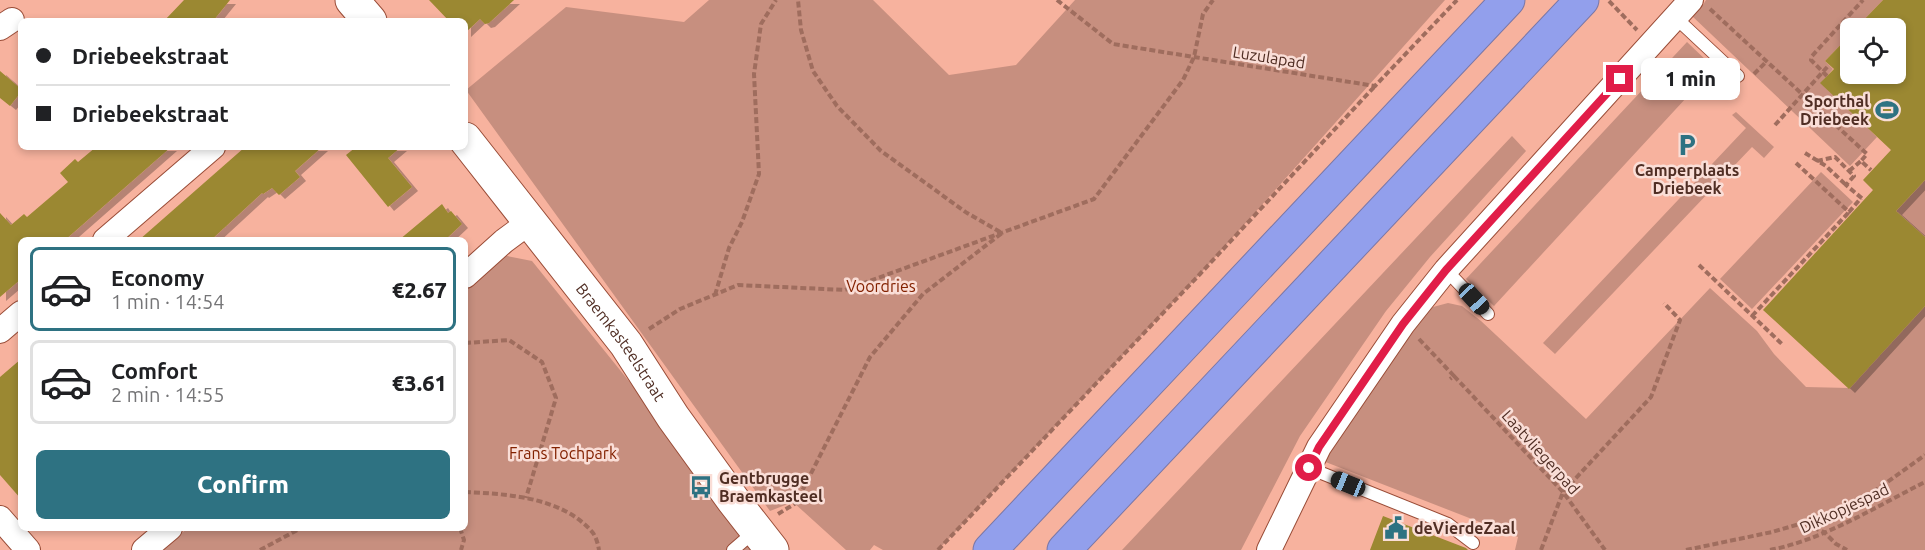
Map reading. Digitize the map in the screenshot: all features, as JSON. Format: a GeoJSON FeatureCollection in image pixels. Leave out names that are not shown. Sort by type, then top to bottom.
{"type":"FeatureCollection","features":[{"type":"Feature","properties":{"kind":"highway"},"geometry":{"type":"LineString","coordinates":[[990,550],[1508,0]]}},
{"type":"Feature","properties":{"kind":"highway"},"geometry":{"type":"LineString","coordinates":[[1064,550],[1582,0]]}},
{"type":"Feature","properties":{"kind":"street"},"geometry":{"type":"LineString","coordinates":[[1269,550],[1319,447],[1403,324],[1446,270],[1652,44],[1692,9]]}},
{"type":"Feature","properties":{"kind":"street","name":"Braemkasteelstraat"},"geometry":{"type":"LineString","coordinates":[[468,143],[626,344],[754,543]]}},
{"type":"Feature","properties":{"kind":"street"},"geometry":{"type":"LineString","coordinates":[[108,237],[210,150]]}},
{"type":"Feature","properties":{"kind":"street"},"geometry":{"type":"LineString","coordinates":[[468,273],[504,241],[531,221]]}},
{"type":"Feature","properties":{"kind":"street"},"geometry":{"type":"LineString","coordinates":[[0,331],[18,316]]}},
{"type":"Feature","properties":{"kind":"street"},"geometry":{"type":"LineString","coordinates":[[0,518],[28,550]]}},
{"type":"Feature","properties":{"kind":"street"},"geometry":{"type":"LineString","coordinates":[[144,550],[166,531]]}},
{"type":"Feature","properties":{"kind":"lane"},"geometry":{"type":"LineString","coordinates":[[1692,9],[1738,76]]}},
{"type":"Feature","properties":{"kind":"lane"},"geometry":{"type":"LineString","coordinates":[[1446,270],[1488,314]]}},
{"type":"Feature","properties":{"kind":"lane"},"geometry":{"type":"LineString","coordinates":[[1309,468],[1448,524],[1473,543]]}},
{"type":"Feature","properties":{"kind":"path"},"geometry":{"type":"LineString","coordinates":[[715,295],[729,249],[742,222],[759,174],[754,74],[761,24],[776,0]]}},
{"type":"Feature","properties":{"kind":"path"},"geometry":{"type":"LineString","coordinates":[[798,0],[801,30],[813,71],[837,106],[881,151],[967,213],[1002,233]]}},
{"type":"Feature","properties":{"kind":"path","name":"Luzulapad"},"geometry":{"type":"LineString","coordinates":[[1057,0],[1113,44],[1375,86]]}},
{"type":"Feature","properties":{"kind":"path"},"geometry":{"type":"LineString","coordinates":[[626,344],[680,309],[738,285],[845,290],[1094,199],[1183,80],[1194,57],[1203,14],[1213,0]]}},
{"type":"Feature","properties":{"kind":"path"},"geometry":{"type":"LineString","coordinates":[[938,550],[1457,0]]}},
{"type":"Feature","properties":{"kind":"path"},"geometry":{"type":"LineString","coordinates":[[1609,0],[1652,44]]}},
{"type":"Feature","properties":{"kind":"path"},"geometry":{"type":"LineString","coordinates":[[1827,76],[1811,60],[1812,56],[1863,0]]}},
{"type":"Feature","properties":{"kind":"path"},"geometry":{"type":"LineString","coordinates":[[1692,9],[1802,95],[1867,154],[1849,171]]}},
{"type":"Feature","properties":{"kind":"path"},"geometry":{"type":"LineString","coordinates":[[1775,125],[1829,65]]}},
{"type":"Feature","properties":{"kind":"path"},"geometry":{"type":"LineString","coordinates":[[1752,316],[1863,199],[1826,166],[1805,153]]}},
{"type":"Feature","properties":{"kind":"path"},"geometry":{"type":"LineString","coordinates":[[1818,161],[1835,157],[1854,176],[1846,185]]}},
{"type":"Feature","properties":{"kind":"path"},"geometry":{"type":"LineString","coordinates":[[1861,161],[1871,170]]}},
{"type":"Feature","properties":{"kind":"path"},"geometry":{"type":"LineString","coordinates":[[1796,163],[1849,212]]}},
{"type":"Feature","properties":{"kind":"path"},"geometry":{"type":"LineString","coordinates":[[754,543],[796,503],[870,357],[923,294],[1002,233]]}},
{"type":"Feature","properties":{"kind":"path"},"geometry":{"type":"LineString","coordinates":[[1700,265],[1782,345]]}},
{"type":"Feature","properties":{"kind":"path"},"geometry":{"type":"LineString","coordinates":[[1541,550],[1563,492],[1652,397],[1680,320],[1664,303]]}},
{"type":"Feature","properties":{"kind":"path","name":"Laatvliegerpad"},"geometry":{"type":"LineString","coordinates":[[1403,324],[1563,492],[1605,550]]}},
{"type":"Feature","properties":{"kind":"path"},"geometry":{"type":"LineString","coordinates":[[468,344],[509,340],[542,362],[556,398],[526,498]]}},
{"type":"Feature","properties":{"kind":"path"},"geometry":{"type":"LineString","coordinates":[[1686,550],[1772,532],[1848,510],[1925,455]]}},
{"type":"Feature","properties":{"kind":"path","name":"Dikkopjespad"},"geometry":{"type":"LineString","coordinates":[[1770,550],[1788,547],[1824,532],[1925,482]]}},
{"type":"Feature","properties":{"kind":"path"},"geometry":{"type":"LineString","coordinates":[[468,492],[526,498],[569,512],[594,534],[600,550]]}},
{"type":"Feature","properties":{"kind":"path"},"geometry":{"type":"LineString","coordinates":[[1803,524],[1824,532],[1836,544],[1847,550]]}},
{"type":"Feature","properties":{"kind":"path"},"geometry":{"type":"LineString","coordinates":[[260,550],[295,531]]}},
{"type":"Feature","properties":{"kind":"path"},"geometry":{"type":"LineString","coordinates":[[461,531],[464,540],[461,550]]}},
{"type":"Feature","properties":{"kind":"green space","name":"Voordries"},"geometry":{"type":"Polygon","coordinates":[[[709,0],[873,0],[949,75],[1016,65],[1075,0],[1445,0],[1200,274],[938,550],[883,550],[874,545],[870,550],[846,550],[793,502],[770,511],[468,93],[468,88],[566,7],[684,22],[709,0]]]}},
{"type":"Feature","properties":{"kind":"green space"},"geometry":{"type":"Polygon","coordinates":[[[1706,0],[1883,0],[1866,18],[1840,18],[1840,45],[1825,61],[1833,69],[1821,83],[1877,137],[1850,166],[1692,16],[1706,0]]]}},
{"type":"Feature","properties":{"kind":"green space"},"geometry":{"type":"Polygon","coordinates":[[[1687,42],[1730,83],[1715,99],[1699,84],[1494,306],[1466,279],[1687,42]]]}},
{"type":"Feature","properties":{"kind":"green space"},"geometry":{"type":"Polygon","coordinates":[[[1736,112],[1774,147],[1764,158],[1752,147],[1555,354],[1543,343],[1746,128],[1732,115],[1736,112]]]}},
{"type":"Feature","properties":{"kind":"green space"},"geometry":{"type":"Polygon","coordinates":[[[1512,136],[1526,151],[1430,257],[1386,311],[1300,436],[1241,550],[1122,550],[1512,136]]]}},
{"type":"Feature","properties":{"kind":"green space"},"geometry":{"type":"Polygon","coordinates":[[[1821,172],[1853,202],[1752,309],[1720,279],[1821,172]]]}},
{"type":"Feature","properties":{"kind":"green space"},"geometry":{"type":"Polygon","coordinates":[[[1925,180],[1925,237],[1896,211],[1925,180]]]}},
{"type":"Feature","properties":{"kind":"green space","name":"Frans Tochpark"},"geometry":{"type":"Polygon","coordinates":[[[502,255],[532,261],[649,406],[752,550],[161,550],[184,531],[468,531],[468,285],[502,255]]]}},
{"type":"Feature","properties":{"kind":"green space"},"geometry":{"type":"Polygon","coordinates":[[[1710,288],[1757,331],[1774,354],[1806,387],[1849,388],[1925,306],[1925,550],[1515,550],[1518,537],[1323,461],[1411,330],[1433,307],[1448,303],[1462,306],[1586,419],[1710,288]]]}},
{"type":"Feature","properties":{"kind":"building"},"geometry":{"type":"Polygon","coordinates":[[[184,0],[230,0],[215,18],[167,18],[184,0]]]}},
{"type":"Feature","properties":{"kind":"building"},"geometry":{"type":"Polygon","coordinates":[[[429,0],[514,0],[489,23],[485,24],[480,19],[468,30],[468,18],[446,18],[429,0]]]}},
{"type":"Feature","properties":{"kind":"building"},"geometry":{"type":"Polygon","coordinates":[[[1883,0],[1925,0],[1925,180],[1896,211],[1925,237],[1925,306],[1849,389],[1763,310],[1873,190],[1863,180],[1891,150],[1820,83],[1834,69],[1825,61],[1840,45],[1840,84],[1906,84],[1906,18],[1866,18],[1883,0]]]}},
{"type":"Feature","properties":{"kind":"building"},"geometry":{"type":"Polygon","coordinates":[[[0,71],[18,86],[18,96],[10,106],[0,98],[0,71]]]}},
{"type":"Feature","properties":{"kind":"building"},"geometry":{"type":"Polygon","coordinates":[[[92,150],[168,150],[68,237],[18,237],[18,282],[0,297],[0,213],[11,225],[24,214],[27,217],[68,182],[60,173],[75,159],[78,162],[92,150]]]}},
{"type":"Feature","properties":{"kind":"building"},"geometry":{"type":"Polygon","coordinates":[[[242,150],[319,150],[295,171],[300,177],[279,195],[272,188],[262,193],[214,237],[142,237],[242,150]]]}},
{"type":"Feature","properties":{"kind":"building"},"geometry":{"type":"Polygon","coordinates":[[[352,150],[397,150],[388,158],[412,187],[388,207],[346,155],[352,150]]]}},
{"type":"Feature","properties":{"kind":"building"},"geometry":{"type":"Polygon","coordinates":[[[442,204],[448,213],[451,211],[462,224],[448,237],[403,237],[442,204]]]}},
{"type":"Feature","properties":{"kind":"building"},"geometry":{"type":"Polygon","coordinates":[[[18,362],[18,496],[0,475],[0,377],[18,362]]]}},
{"type":"Feature","properties":{"kind":"building","name":"deVierdeZaal"},"geometry":{"type":"Polygon","coordinates":[[[1383,516],[1466,548],[1468,550],[1370,550],[1383,516]]]}},
{"type":"Feature","properties":{"kind":"place","name":"Sporthal Driebeek"},"geometry":{"type":"Point","coordinates":[1887,110]}},
{"type":"Feature","properties":{"kind":"place","name":"Camperplaats Driebeek"},"geometry":{"type":"Point","coordinates":[1687,145]}},
{"type":"Feature","properties":{"kind":"place","name":"Gentbrugge Braemkasteel"},"geometry":{"type":"Point","coordinates":[701,487]}},
{"type":"Feature","properties":{"kind":"place","name":"deVierdeZaal"},"geometry":{"type":"Point","coordinates":[1396,528]}},
{"type":"Feature","properties":{"kind":"route"},"geometry":{"type":"LineString","coordinates":[[1309,468],[1319,447],[1403,324],[1446,270],[1620,79]]}}]}
